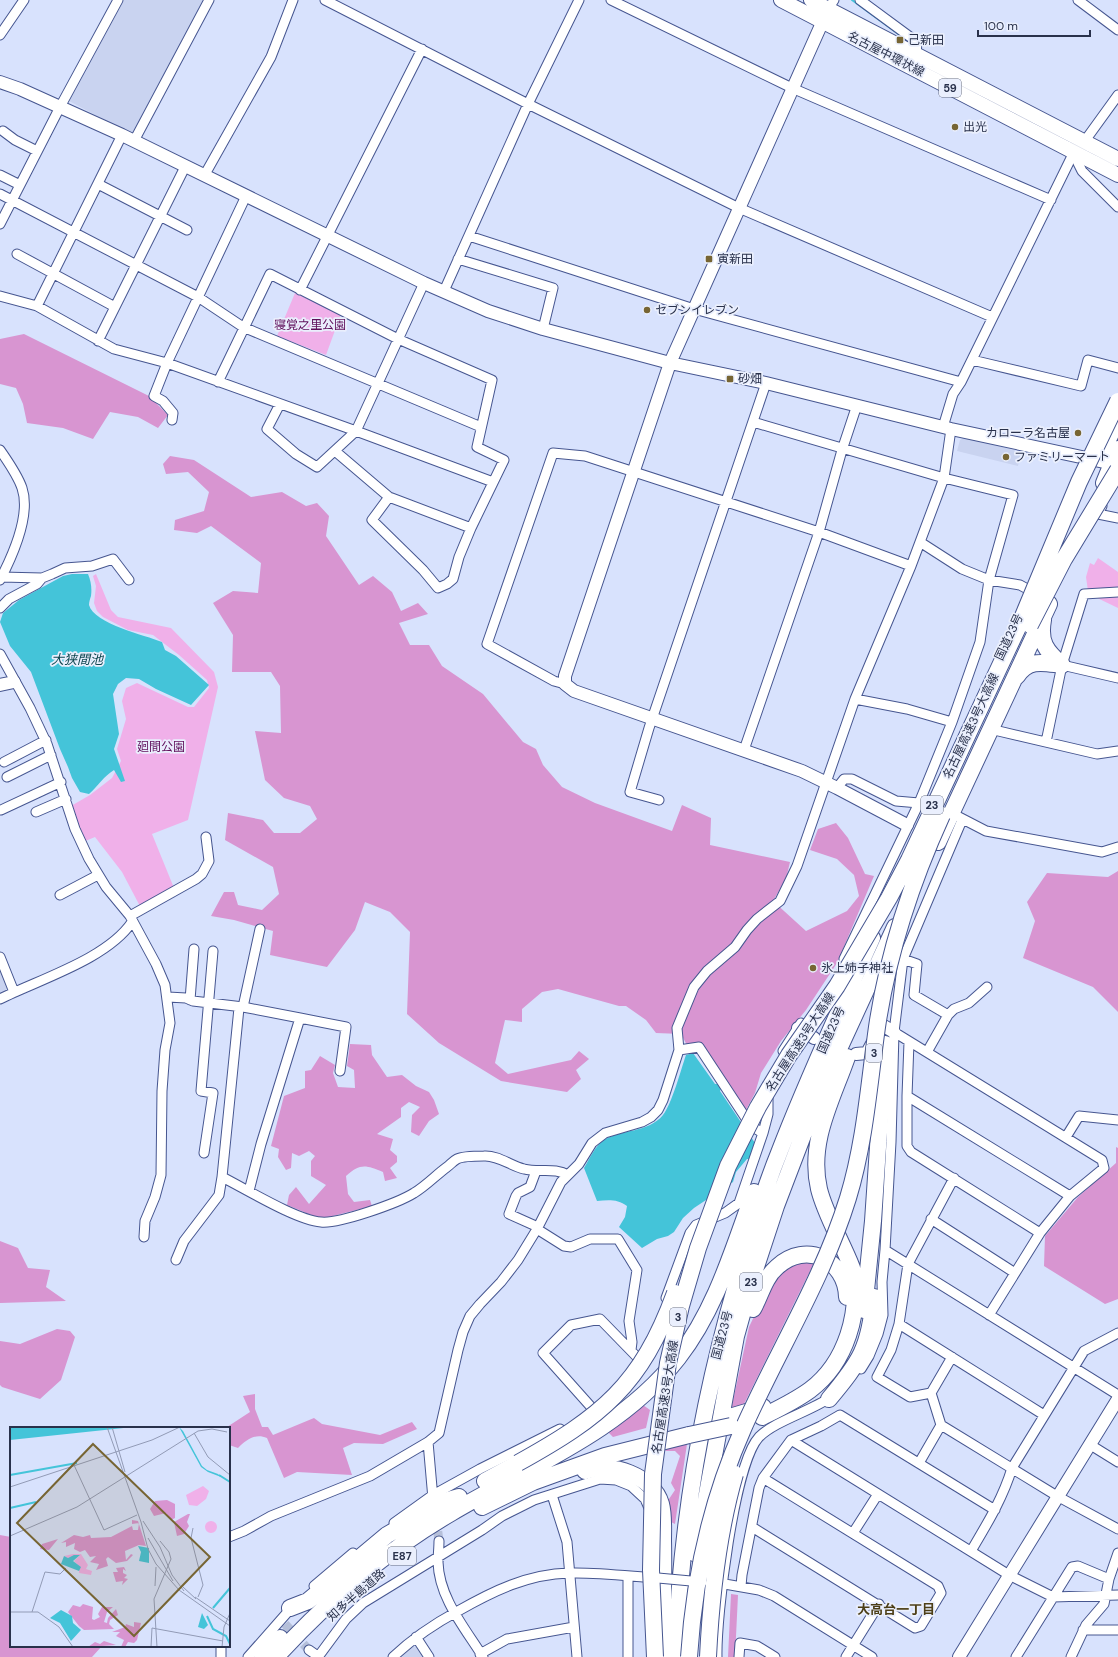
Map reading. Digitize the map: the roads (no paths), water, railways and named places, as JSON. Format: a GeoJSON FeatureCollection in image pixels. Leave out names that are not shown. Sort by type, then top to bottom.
{"type":"FeatureCollection","features":[{"type":"Feature","properties":{"kind":"highway","name":"名古屋高速3号大高線"},"geometry":{"type":"LineString","coordinates":[[656,1657],[651,1570],[653,1474],[668,1363],[679,1313],[698,1248],[728,1166],[747,1126],[773,1080],[837,986],[889,898],[909,860],[1021,621],[1079,482],[1118,401]]}},
{"type":"Feature","properties":{"kind":"highway","name":"23"},"geometry":{"type":"LineString","coordinates":[[1096,460],[1099,443],[1118,406]]}},
{"type":"Feature","properties":{"kind":"highway","name":"国道23号"},"geometry":{"type":"LineString","coordinates":[[694,1657],[694,1564],[736,1336],[751,1282],[779,1199],[833,1062],[890,943],[957,816],[990,729],[1116,460],[1118,420]]}},
{"type":"Feature","properties":{"kind":"highway","name":"国道23号"},"geometry":{"type":"LineString","coordinates":[[676,1657],[682,1558],[689,1495],[703,1418],[723,1328],[748,1241],[778,1154],[906,861],[1031,591],[1096,460],[1116,460]]}},
{"type":"Feature","properties":{"kind":"highway","name":"名古屋高速3号大高線"},"geometry":{"type":"LineString","coordinates":[[689,1657],[691,1622],[696,1584],[715,1505],[735,1448],[770,1372],[820,1271],[848,1198],[866,1118],[877,1026],[890,943],[926,850],[1030,626],[1116,460]]}},
{"type":"Feature","properties":{"kind":"highway"},"geometry":{"type":"LineString","coordinates":[[1045,612],[1041,632],[1044,646],[1062,665]]}},
{"type":"Feature","properties":{"kind":"highway"},"geometry":{"type":"LineString","coordinates":[[1010,687],[1021,669],[1030,663],[1062,665]]}},
{"type":"Feature","properties":{"kind":"highway"},"geometry":{"type":"LineString","coordinates":[[829,1399],[856,1365],[865,1347],[872,1316],[885,1044],[896,964],[890,943]]}},
{"type":"Feature","properties":{"kind":"highway"},"geometry":{"type":"LineString","coordinates":[[762,1417],[810,1390],[820,1381],[842,1351],[847,1341],[854,1318],[854,1273],[819,1190],[815,1155],[824,1120],[890,943]]}},
{"type":"Feature","properties":{"kind":"highway"},"geometry":{"type":"LineString","coordinates":[[508,1481],[580,1441],[609,1422],[655,1384],[678,1357],[706,1315],[722,1280],[762,1173],[778,1154]]}},
{"type":"Feature","properties":{"kind":"highway"},"geometry":{"type":"LineString","coordinates":[[262,1657],[292,1625],[348,1575],[395,1539],[459,1497],[571,1432],[611,1401],[639,1368],[654,1343],[666,1316],[695,1237],[728,1166]]}},
{"type":"Feature","properties":{"kind":"highway"},"geometry":{"type":"LineString","coordinates":[[691,1431],[732,1421],[784,1412],[815,1394],[836,1376],[850,1358],[857,1344],[863,1322],[876,1223]]}},
{"type":"Feature","properties":{"kind":"highway"},"geometry":{"type":"LineString","coordinates":[[732,1421],[765,1407],[794,1392],[807,1383],[826,1366],[838,1342],[845,1322],[848,1296],[842,1275],[835,1266],[818,1256],[808,1254],[787,1259],[776,1267],[769,1276],[761,1289],[754,1306],[736,1336]]}},
{"type":"Feature","properties":{"kind":"highway"},"geometry":{"type":"LineString","coordinates":[[708,1657],[713,1586],[732,1483],[740,1455],[770,1372]]}},
{"type":"Feature","properties":{"kind":"highway","name":"E87"},"geometry":{"type":"LineString","coordinates":[[508,1481],[543,1466],[616,1443],[691,1431]]}},
{"type":"Feature","properties":{"kind":"highway","name":"E87"},"geometry":{"type":"LineString","coordinates":[[533,1482],[605,1456],[691,1431]]}},
{"type":"Feature","properties":{"kind":"highway"},"geometry":{"type":"LineString","coordinates":[[533,1482],[561,1479],[588,1469],[606,1468],[635,1474],[655,1493],[661,1504],[662,1520],[663,1657]]}},
{"type":"Feature","properties":{"kind":"highway"},"geometry":{"type":"LineString","coordinates":[[647,1657],[645,1570],[648,1496],[653,1474]]}},
{"type":"Feature","properties":{"kind":"highway","name":"知多半島道路"},"geometry":{"type":"LineString","coordinates":[[276,1657],[333,1600],[399,1546],[452,1512],[508,1481]]}},
{"type":"Feature","properties":{"kind":"highway","name":"知多半島道路"},"geometry":{"type":"LineString","coordinates":[[290,1657],[321,1625],[391,1564],[450,1525],[533,1482]]}},
{"type":"Feature","properties":{"kind":"highway"},"geometry":{"type":"LineString","coordinates":[[285,1617],[308,1601],[387,1535],[444,1500],[459,1497]]}},
{"type":"Feature","properties":{"kind":"main road","name":"名古屋中環状線"},"geometry":{"type":"LineString","coordinates":[[781,0],[828,10],[1118,159]]}},
{"type":"Feature","properties":{"kind":"main road","name":"名古屋中環状線"},"geometry":{"type":"LineString","coordinates":[[811,0],[1077,154],[1118,175]]}},
{"type":"Feature","properties":{"kind":"street"},"geometry":{"type":"LineString","coordinates":[[0,35],[24,0]]}},
{"type":"Feature","properties":{"kind":"street"},"geometry":{"type":"LineString","coordinates":[[0,224],[60,107],[118,0]]}},
{"type":"Feature","properties":{"kind":"street"},"geometry":{"type":"LineString","coordinates":[[134,142],[209,0]]}},
{"type":"Feature","properties":{"kind":"street"},"geometry":{"type":"LineString","coordinates":[[204,176],[271,57],[293,0]]}},
{"type":"Feature","properties":{"kind":"street"},"geometry":{"type":"LineString","coordinates":[[325,0],[528,104],[739,208],[992,317]]}},
{"type":"Feature","properties":{"kind":"street"},"geometry":{"type":"LineString","coordinates":[[444,291],[528,104],[579,0]]}},
{"type":"Feature","properties":{"kind":"street"},"geometry":{"type":"LineString","coordinates":[[611,0],[792,88],[1050,200]]}},
{"type":"Feature","properties":{"kind":"street"},"geometry":{"type":"LineString","coordinates":[[860,0],[917,42],[916,55]]}},
{"type":"Feature","properties":{"kind":"street"},"geometry":{"type":"LineString","coordinates":[[1078,0],[1118,30]]}},
{"type":"Feature","properties":{"kind":"street"},"geometry":{"type":"LineString","coordinates":[[565,684],[565,676],[670,363],[828,10]]}},
{"type":"Feature","properties":{"kind":"street"},"geometry":{"type":"LineString","coordinates":[[300,290],[422,49]]}},
{"type":"Feature","properties":{"kind":"street"},"geometry":{"type":"LineString","coordinates":[[0,82],[122,135],[424,283],[488,311],[543,329],[670,363],[766,383],[947,428],[1096,460]]}},
{"type":"Feature","properties":{"kind":"street"},"geometry":{"type":"LineString","coordinates":[[1084,142],[1118,95]]}},
{"type":"Feature","properties":{"kind":"street"},"geometry":{"type":"LineString","coordinates":[[3,131],[15,140],[37,151]]}},
{"type":"Feature","properties":{"kind":"street"},"geometry":{"type":"LineString","coordinates":[[37,306],[122,135]]}},
{"type":"Feature","properties":{"kind":"street"},"geometry":{"type":"LineString","coordinates":[[230,1537],[244,1531],[271,1516],[370,1476],[428,1442],[440,1433],[458,1350],[463,1332],[470,1316],[506,1277],[538,1228],[561,1182],[579,1164],[592,1144],[605,1133],[642,1122],[651,1117],[658,1110],[663,1100],[679,1050],[677,1028],[694,987],[707,971],[735,947],[757,918],[780,901],[797,866],[832,786],[855,700],[911,566],[944,478],[947,428],[953,394],[972,360],[1050,200],[1077,154]]}},
{"type":"Feature","properties":{"kind":"street"},"geometry":{"type":"LineString","coordinates":[[1077,154],[1078,163],[1082,171],[1118,208]]}},
{"type":"Feature","properties":{"kind":"street"},"geometry":{"type":"LineString","coordinates":[[98,341],[185,167]]}},
{"type":"Feature","properties":{"kind":"street"},"geometry":{"type":"LineString","coordinates":[[0,176],[20,185]]}},
{"type":"Feature","properties":{"kind":"street"},"geometry":{"type":"LineString","coordinates":[[98,184],[187,230]]}},
{"type":"Feature","properties":{"kind":"street"},"geometry":{"type":"LineString","coordinates":[[0,194],[198,297],[243,327],[377,382],[481,427]]}},
{"type":"Feature","properties":{"kind":"street"},"geometry":{"type":"LineString","coordinates":[[172,420],[173,413],[163,401],[154,396],[166,363],[246,196]]}},
{"type":"Feature","properties":{"kind":"street"},"geometry":{"type":"LineString","coordinates":[[468,236],[694,309],[961,382]]}},
{"type":"Feature","properties":{"kind":"street"},"geometry":{"type":"LineString","coordinates":[[17,254],[115,307]]}},
{"type":"Feature","properties":{"kind":"street"},"geometry":{"type":"LineString","coordinates":[[458,259],[554,288],[543,329]]}},
{"type":"Feature","properties":{"kind":"street"},"geometry":{"type":"LineString","coordinates":[[218,382],[243,327],[270,274],[398,339],[492,380],[478,447],[504,460],[471,528],[459,557],[453,579],[447,584],[438,588],[424,570],[372,520],[389,497]]}},
{"type":"Feature","properties":{"kind":"street"},"geometry":{"type":"LineString","coordinates":[[280,404],[267,429],[296,454],[317,467],[356,431],[377,382],[424,283]]}},
{"type":"Feature","properties":{"kind":"street"},"geometry":{"type":"LineString","coordinates":[[0,296],[37,306],[114,349],[166,363],[493,482]]}},
{"type":"Feature","properties":{"kind":"street"},"geometry":{"type":"LineString","coordinates":[[972,360],[1081,386],[1088,360],[1118,368]]}},
{"type":"Feature","properties":{"kind":"street"},"geometry":{"type":"LineString","coordinates":[[658,800],[630,792],[653,718],[766,383]]}},
{"type":"Feature","properties":{"kind":"street"},"geometry":{"type":"LineString","coordinates":[[744,750],[819,532],[842,450],[857,405]]}},
{"type":"Feature","properties":{"kind":"street"},"geometry":{"type":"LineString","coordinates":[[248,1657],[328,1573],[356,1551],[433,1497],[480,1469],[558,1431],[592,1408],[619,1383],[638,1358],[663,1307],[690,1233],[696,1225],[725,1214],[739,1203],[764,1133],[768,1114],[768,1081],[772,1070],[798,1028],[835,977],[851,947],[919,803],[952,722],[980,642],[989,580],[1013,495],[842,450],[753,422]]}},
{"type":"Feature","properties":{"kind":"street"},"geometry":{"type":"LineString","coordinates":[[0,450],[22,487],[24,500],[23,518],[16,546],[1,578],[42,578],[66,568],[92,566],[113,559],[129,580]]}},
{"type":"Feature","properties":{"kind":"street"},"geometry":{"type":"LineString","coordinates":[[335,451],[389,497],[471,528]]}},
{"type":"Feature","properties":{"kind":"street"},"geometry":{"type":"LineString","coordinates":[[907,826],[802,771],[574,691],[565,684],[554,681],[487,644],[553,453],[585,456],[633,471],[819,532],[911,566]]}},
{"type":"Feature","properties":{"kind":"street"},"geometry":{"type":"LineString","coordinates":[[1116,460],[1098,514],[1118,518]]}},
{"type":"Feature","properties":{"kind":"street"},"geometry":{"type":"LineString","coordinates":[[920,542],[962,569],[989,580],[1020,585],[1031,591]]}},
{"type":"Feature","properties":{"kind":"street"},"geometry":{"type":"LineString","coordinates":[[0,608],[9,599],[37,584],[42,578]]}},
{"type":"Feature","properties":{"kind":"street"},"geometry":{"type":"LineString","coordinates":[[1046,742],[1062,665],[1084,594],[1118,592]]}},
{"type":"Feature","properties":{"kind":"street"},"geometry":{"type":"LineString","coordinates":[[0,654],[46,740],[61,782],[75,829],[89,859],[106,887],[131,919],[156,964],[165,985],[168,997],[170,1023],[165,1050],[162,1091],[161,1175],[155,1197],[145,1222],[144,1237]]}},
{"type":"Feature","properties":{"kind":"street"},"geometry":{"type":"LineString","coordinates":[[1062,665],[1118,678]]}},
{"type":"Feature","properties":{"kind":"street"},"geometry":{"type":"LineString","coordinates":[[0,685],[14,682]]}},
{"type":"Feature","properties":{"kind":"street"},"geometry":{"type":"LineString","coordinates":[[855,700],[907,709],[952,722]]}},
{"type":"Feature","properties":{"kind":"street"},"geometry":{"type":"LineString","coordinates":[[990,729],[1097,754],[1118,751]]}},
{"type":"Feature","properties":{"kind":"street"},"geometry":{"type":"LineString","coordinates":[[4,762],[46,740]]}},
{"type":"Feature","properties":{"kind":"street"},"geometry":{"type":"LineString","coordinates":[[7,777],[51,755]]}},
{"type":"Feature","properties":{"kind":"street"},"geometry":{"type":"LineString","coordinates":[[832,786],[844,779],[852,779],[896,801],[919,803]]}},
{"type":"Feature","properties":{"kind":"street"},"geometry":{"type":"LineString","coordinates":[[1,810],[61,782]]}},
{"type":"Feature","properties":{"kind":"street"},"geometry":{"type":"LineString","coordinates":[[36,812],[66,799]]}},
{"type":"Feature","properties":{"kind":"street"},"geometry":{"type":"LineString","coordinates":[[717,1657],[721,1583],[735,1508],[748,1458],[753,1446],[759,1437],[768,1430],[829,1399],[846,1387],[858,1373],[869,1356],[878,1334],[883,1315],[882,1282],[886,1250],[894,1032],[903,959],[957,816],[986,831],[1102,852],[1118,847]]}},
{"type":"Feature","properties":{"kind":"street"},"geometry":{"type":"LineString","coordinates":[[0,999],[91,957],[108,946],[129,927],[131,919],[202,874],[209,861],[206,837]]}},
{"type":"Feature","properties":{"kind":"street"},"geometry":{"type":"LineString","coordinates":[[60,895],[98,875]]}},
{"type":"Feature","properties":{"kind":"street"},"geometry":{"type":"LineString","coordinates":[[176,1260],[184,1241],[218,1195],[222,1177],[241,1008],[248,994],[260,929]]}},
{"type":"Feature","properties":{"kind":"street"},"geometry":{"type":"LineString","coordinates":[[190,1000],[194,949]]}},
{"type":"Feature","properties":{"kind":"street"},"geometry":{"type":"LineString","coordinates":[[204,1153],[213,1093],[201,1091],[213,951]]}},
{"type":"Feature","properties":{"kind":"street"},"geometry":{"type":"LineString","coordinates":[[0,957],[14,992]]}},
{"type":"Feature","properties":{"kind":"street"},"geometry":{"type":"LineString","coordinates":[[903,959],[917,964],[914,995],[948,1015]]}},
{"type":"Feature","properties":{"kind":"street"},"geometry":{"type":"LineString","coordinates":[[927,1052],[948,1015],[954,1009],[969,1003],[987,987]]}},
{"type":"Feature","properties":{"kind":"street"},"geometry":{"type":"LineString","coordinates":[[168,997],[186,998],[190,1000],[346,1026],[340,1071]]}},
{"type":"Feature","properties":{"kind":"street"},"geometry":{"type":"LineString","coordinates":[[249,1190],[261,1144],[300,1018]]}},
{"type":"Feature","properties":{"kind":"street"},"geometry":{"type":"LineString","coordinates":[[856,1054],[867,1053],[882,1024],[1102,1160],[1104,1168],[1070,1196],[1040,1233],[989,1315]]}},
{"type":"Feature","properties":{"kind":"street"},"geometry":{"type":"LineString","coordinates":[[798,1028],[814,1038]]}},
{"type":"Feature","properties":{"kind":"street"},"geometry":{"type":"LineString","coordinates":[[909,1042],[907,1146],[911,1152],[1040,1233]]}},
{"type":"Feature","properties":{"kind":"street"},"geometry":{"type":"LineString","coordinates":[[679,1050],[699,1047],[751,1126],[764,1133]]}},
{"type":"Feature","properties":{"kind":"street"},"geometry":{"type":"LineString","coordinates":[[907,1096],[1070,1196]]}},
{"type":"Feature","properties":{"kind":"street"},"geometry":{"type":"LineString","coordinates":[[1066,1137],[1079,1116],[1118,1120]]}},
{"type":"Feature","properties":{"kind":"street"},"geometry":{"type":"LineString","coordinates":[[222,1177],[303,1217],[321,1222],[353,1216],[388,1205],[414,1193],[457,1159],[485,1155],[521,1168],[536,1171],[552,1170],[563,1172],[568,1175]]}},
{"type":"Feature","properties":{"kind":"street"},"geometry":{"type":"LineString","coordinates":[[536,1171],[530,1187],[518,1193],[516,1196],[509,1214],[538,1228],[564,1246],[571,1247],[590,1239],[618,1239],[637,1270],[629,1321],[632,1342],[631,1350]]}},
{"type":"Feature","properties":{"kind":"street"},"geometry":{"type":"LineString","coordinates":[[952,1357],[931,1393],[910,1398],[877,1377],[891,1350],[899,1324],[908,1264],[954,1178]]}},
{"type":"Feature","properties":{"kind":"street"},"geometry":{"type":"LineString","coordinates":[[931,1219],[1015,1273]]}},
{"type":"Feature","properties":{"kind":"street"},"geometry":{"type":"LineString","coordinates":[[886,1250],[1118,1395]]}},
{"type":"Feature","properties":{"kind":"street"},"geometry":{"type":"LineString","coordinates":[[592,1408],[543,1352],[571,1325],[600,1319],[638,1358]]}},
{"type":"Feature","properties":{"kind":"street"},"geometry":{"type":"LineString","coordinates":[[899,1324],[1044,1415]]}},
{"type":"Feature","properties":{"kind":"street"},"geometry":{"type":"LineString","coordinates":[[971,1551],[1007,1486],[1012,1468],[1084,1351],[1118,1333]]}},
{"type":"Feature","properties":{"kind":"street"},"geometry":{"type":"LineString","coordinates":[[931,1393],[941,1425],[1057,1496],[1118,1529]]}},
{"type":"Feature","properties":{"kind":"street"},"geometry":{"type":"LineString","coordinates":[[959,1657],[1118,1399]]}},
{"type":"Feature","properties":{"kind":"street"},"geometry":{"type":"LineString","coordinates":[[741,1586],[759,1488],[763,1478],[791,1440],[840,1415],[995,1510]]}},
{"type":"Feature","properties":{"kind":"street"},"geometry":{"type":"LineString","coordinates":[[919,1463],[941,1425]]}},
{"type":"Feature","properties":{"kind":"street"},"geometry":{"type":"LineString","coordinates":[[791,1440],[1009,1575],[1053,1597],[1107,1594],[1118,1595]]}},
{"type":"Feature","properties":{"kind":"street"},"geometry":{"type":"LineString","coordinates":[[428,1442],[433,1497]]}},
{"type":"Feature","properties":{"kind":"street"},"geometry":{"type":"LineString","coordinates":[[1089,1444],[1118,1462]]}},
{"type":"Feature","properties":{"kind":"street"},"geometry":{"type":"LineString","coordinates":[[752,1527],[879,1604],[914,1628],[921,1626],[941,1593],[938,1586],[763,1478]]}},
{"type":"Feature","properties":{"kind":"street"},"geometry":{"type":"LineString","coordinates":[[309,1650],[318,1657],[346,1619],[363,1603],[482,1530],[502,1516],[534,1500],[600,1479],[616,1480],[631,1486],[646,1499],[652,1516],[656,1578],[656,1657]]}},
{"type":"Feature","properties":{"kind":"street"},"geometry":{"type":"LineString","coordinates":[[853,1533],[878,1494]]}},
{"type":"Feature","properties":{"kind":"street"},"geometry":{"type":"LineString","coordinates":[[552,1495],[567,1542],[577,1657]]}},
{"type":"Feature","properties":{"kind":"street"},"geometry":{"type":"LineString","coordinates":[[439,1541],[438,1561],[442,1584],[454,1613],[482,1655],[507,1639],[574,1627]]}},
{"type":"Feature","properties":{"kind":"street"},"geometry":{"type":"LineString","coordinates":[[1071,1657],[1083,1630],[1104,1604],[1107,1594],[1108,1579],[1118,1553]]}},
{"type":"Feature","properties":{"kind":"street"},"geometry":{"type":"LineString","coordinates":[[1016,1657],[1072,1567],[1078,1566],[1108,1579]]}},
{"type":"Feature","properties":{"kind":"street"},"geometry":{"type":"LineString","coordinates":[[393,1657],[416,1637],[487,1594],[513,1583],[540,1576],[570,1573],[721,1583],[759,1590],[774,1596],[872,1657]]}},
{"type":"Feature","properties":{"kind":"street"},"geometry":{"type":"LineString","coordinates":[[628,1576],[628,1657]]}},
{"type":"Feature","properties":{"kind":"street"},"geometry":{"type":"LineString","coordinates":[[846,1657],[879,1604]]}},
{"type":"Feature","properties":{"kind":"street"},"geometry":{"type":"LineString","coordinates":[[1083,1630],[1118,1630]]}},
{"type":"Feature","properties":{"kind":"street"},"geometry":{"type":"LineString","coordinates":[[416,1637],[428,1657]]}},
{"type":"Feature","properties":{"kind":"street"},"geometry":{"type":"LineString","coordinates":[[739,1657],[740,1644],[757,1646],[776,1657]]}},
{"type":"Feature","properties":{"kind":"street"},"geometry":{"type":"LineString","coordinates":[[1075,1647],[1077,1657]]}},
{"type":"Feature","properties":{"kind":"water","name":"大狭間池"},"geometry":{"type":"Polygon","coordinates":[[[72,574],[88,574],[91,582],[91,596],[89,605],[93,612],[100,618],[121,628],[162,642],[165,650],[176,656],[209,685],[191,705],[156,689],[139,679],[126,678],[118,684],[113,694],[119,734],[114,749],[125,781],[121,782],[114,770],[107,775],[89,794],[80,792],[72,778],[31,672],[10,646],[0,622],[3,613],[19,600],[63,576],[72,574]]]}},
{"type":"Feature","properties":{"kind":"water"},"geometry":{"type":"Polygon","coordinates":[[[693,1053],[715,1084],[722,1087],[720,1091],[755,1143],[750,1159],[747,1159],[736,1172],[733,1182],[694,1208],[683,1218],[674,1232],[668,1236],[657,1239],[642,1248],[619,1227],[625,1217],[627,1206],[616,1201],[597,1201],[584,1168],[595,1149],[604,1140],[650,1125],[663,1115],[673,1095],[686,1055],[693,1053]]]}},
{"type":"Feature","properties":{"kind":"waterway"},"geometry":{"type":"LineString","coordinates":[[852,0],[908,41]]}},
{"type":"Feature","properties":{"kind":"tunnel"},"geometry":{"type":"LineString","coordinates":[[436,1518],[439,1541]]}},
{"type":"Feature","properties":{"kind":"tunnel"},"geometry":{"type":"LineString","coordinates":[[285,1624],[309,1650]]}},
{"type":"Feature","properties":{"kind":"place","name":"己新田"},"geometry":{"type":"Point","coordinates":[900,40]}},
{"type":"Feature","properties":{"kind":"place","name":"出光"},"geometry":{"type":"Point","coordinates":[955,127]}},
{"type":"Feature","properties":{"kind":"place","name":"寅新田"},"geometry":{"type":"Point","coordinates":[709,259]}},
{"type":"Feature","properties":{"kind":"place","name":"セブンイレブン"},"geometry":{"type":"Point","coordinates":[647,310]}},
{"type":"Feature","properties":{"kind":"place","name":"砂畑"},"geometry":{"type":"Point","coordinates":[730,379]}},
{"type":"Feature","properties":{"kind":"place","name":"カローラ名古屋"},"geometry":{"type":"Point","coordinates":[1078,433]}},
{"type":"Feature","properties":{"kind":"place","name":"ファミリーマート"},"geometry":{"type":"Point","coordinates":[1006,457]}},
{"type":"Feature","properties":{"kind":"place","name":"氷上姉子神社"},"geometry":{"type":"Point","coordinates":[813,968]}},
{"type":"Feature","properties":{"kind":"district","name":"大高台一丁目"},"geometry":{"type":"Point","coordinates":[896,1609]}},
{"type":"Feature","properties":{"kind":"park label","name":"寝覚之里公園"},"geometry":{"type":"Point","coordinates":[310,325]}},
{"type":"Feature","properties":{"kind":"park label","name":"廻間公園"},"geometry":{"type":"Point","coordinates":[161,747]}}]}
